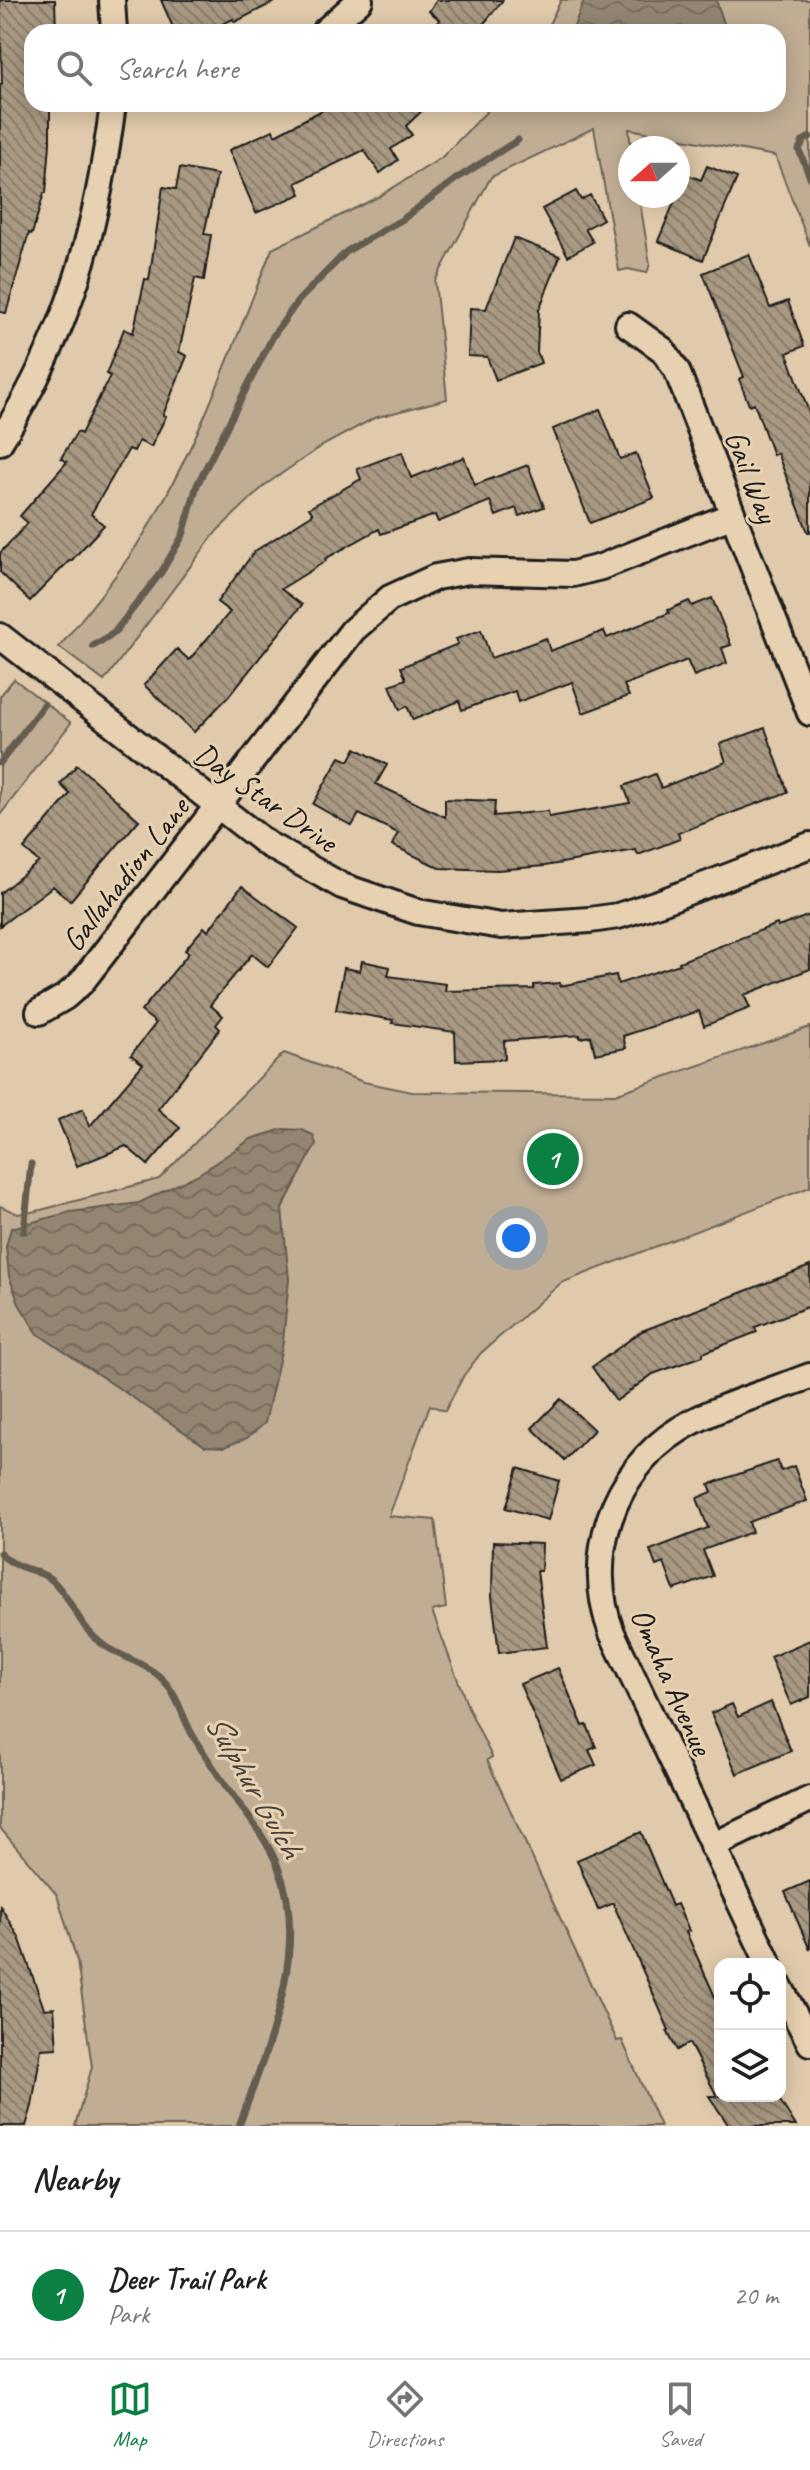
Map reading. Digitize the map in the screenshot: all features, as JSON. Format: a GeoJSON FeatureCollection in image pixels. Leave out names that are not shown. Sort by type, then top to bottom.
{"type":"FeatureCollection","features":[{"type":"Feature","properties":{"kind":"street"},"geometry":{"type":"LineString","coordinates":[[112,0],[114,24]]}},
{"type":"Feature","properties":{"kind":"street"},"geometry":{"type":"LineString","coordinates":[[333,24],[360,0]]}},
{"type":"Feature","properties":{"kind":"street"},"geometry":{"type":"LineString","coordinates":[[0,442],[30,392],[73,296],[95,216],[112,112]]}},
{"type":"Feature","properties":{"kind":"street","name":"Gail Way"},"geometry":{"type":"LineString","coordinates":[[628,325],[663,350],[677,371],[810,713]]}},
{"type":"Feature","properties":{"kind":"street","name":"Gallahadion Lane"},"geometry":{"type":"LineString","coordinates":[[39,1012],[65,997],[81,983],[353,630],[374,610],[416,584],[451,573],[492,571],[554,575],[587,571],[733,515]]}},
{"type":"Feature","properties":{"kind":"street","name":"Day Star Drive"},"geometry":{"type":"LineString","coordinates":[[0,636],[218,807],[303,866],[360,894],[418,912],[501,926],[570,923],[618,916],[810,845]]}},
{"type":"Feature","properties":{"kind":"street","name":"Omaha Avenue"},"geometry":{"type":"LineString","coordinates":[[766,1958],[609,1625],[601,1587],[603,1541],[612,1511],[625,1486],[642,1462],[674,1433],[704,1417],[810,1376]]}},
{"type":"Feature","properties":{"kind":"street"},"geometry":{"type":"LineString","coordinates":[[712,1846],[810,1799]]}},
{"type":"Feature","properties":{"kind":"street"},"geometry":{"type":"LineString","coordinates":[[786,1998],[810,2043]]}},
{"type":"Feature","properties":{"kind":"shaded area"},"geometry":{"type":"Polygon","coordinates":[[[561,0],[810,0],[810,246],[775,156],[690,140],[690,136],[667,136],[629,129],[630,136],[618,136],[618,208],[641,208],[650,264],[647,273],[628,269],[619,271],[594,128],[491,177],[435,281],[447,399],[374,418],[322,446],[265,485],[217,531],[104,681],[59,647],[124,563],[164,500],[214,394],[272,249],[378,197],[441,158],[486,112],[786,112],[786,24],[549,24],[561,0]]]}},
{"type":"Feature","properties":{"kind":"shaded area"},"geometry":{"type":"Polygon","coordinates":[[[14,679],[71,723],[0,815],[0,696],[14,679]]]}},
{"type":"Feature","properties":{"kind":"shaded area"},"geometry":{"type":"Polygon","coordinates":[[[810,1027],[810,1187],[561,1283],[481,1353],[464,1375],[445,1411],[430,1405],[389,1516],[435,1520],[446,1608],[432,1611],[468,1707],[492,1757],[487,1760],[617,2041],[622,2040],[660,2126],[75,2126],[92,2067],[77,1961],[57,1895],[0,1828],[0,1206],[18,1214],[37,1211],[159,1179],[284,1053],[364,1082],[412,1092],[615,1094],[810,1027]]]}},
{"type":"Feature","properties":{"kind":"water"},"geometry":{"type":"Polygon","coordinates":[[[584,0],[716,0],[724,24],[575,24],[584,0]]]}},
{"type":"Feature","properties":{"kind":"water"},"geometry":{"type":"Polygon","coordinates":[[[283,1129],[302,1130],[313,1135],[316,1144],[282,1209],[289,1279],[283,1342],[265,1423],[247,1438],[224,1447],[205,1446],[38,1334],[19,1304],[9,1276],[6,1247],[11,1228],[70,1212],[139,1203],[199,1174],[251,1139],[283,1129]]]}},
{"type":"Feature","properties":{"kind":"building"},"geometry":{"type":"Polygon","coordinates":[[[0,0],[55,0],[56,24],[24,24],[24,112],[50,112],[50,144],[46,193],[32,234],[29,233],[6,313],[0,312],[0,0]]]}},
{"type":"Feature","properties":{"kind":"building"},"geometry":{"type":"Polygon","coordinates":[[[161,0],[278,0],[235,22],[233,19],[222,24],[172,24],[161,0]]]}},
{"type":"Feature","properties":{"kind":"building"},"geometry":{"type":"Polygon","coordinates":[[[437,0],[503,0],[484,24],[437,24],[440,20],[429,11],[437,0]]]}},
{"type":"Feature","properties":{"kind":"building"},"geometry":{"type":"Polygon","coordinates":[[[319,112],[421,112],[406,126],[412,135],[391,149],[398,160],[380,173],[364,150],[296,183],[301,194],[256,213],[229,150],[273,130],[275,135],[319,112]]]}},
{"type":"Feature","properties":{"kind":"building"},"geometry":{"type":"Polygon","coordinates":[[[707,166],[737,178],[703,260],[658,241],[672,208],[690,208],[690,176],[701,180],[707,166]]]}},
{"type":"Feature","properties":{"kind":"building"},"geometry":{"type":"Polygon","coordinates":[[[180,168],[217,175],[204,234],[211,235],[204,280],[195,278],[179,352],[187,356],[163,415],[166,416],[151,447],[139,441],[134,451],[129,449],[91,514],[104,525],[30,601],[0,572],[0,553],[28,523],[20,516],[67,462],[61,458],[77,432],[81,434],[110,376],[106,374],[124,329],[133,333],[145,279],[149,280],[163,187],[176,189],[180,168]]]}},
{"type":"Feature","properties":{"kind":"building"},"geometry":{"type":"Polygon","coordinates":[[[576,191],[581,200],[590,195],[603,219],[585,229],[593,242],[568,256],[542,209],[576,191]]]}},
{"type":"Feature","properties":{"kind":"building"},"geometry":{"type":"Polygon","coordinates":[[[514,238],[560,256],[539,310],[537,352],[541,363],[496,380],[487,357],[468,356],[470,308],[486,309],[514,238]]]}},
{"type":"Feature","properties":{"kind":"building"},"geometry":{"type":"Polygon","coordinates":[[[749,254],[770,308],[788,301],[804,346],[787,353],[810,415],[810,532],[777,453],[773,455],[754,403],[749,405],[739,379],[744,377],[703,273],[749,254]]]}},
{"type":"Feature","properties":{"kind":"building"},"geometry":{"type":"Polygon","coordinates":[[[600,409],[620,459],[636,453],[654,498],[590,523],[553,429],[600,409]]]}},
{"type":"Feature","properties":{"kind":"building"},"geometry":{"type":"Polygon","coordinates":[[[402,452],[411,478],[464,457],[475,485],[528,465],[544,507],[519,516],[516,508],[496,516],[490,501],[438,522],[435,515],[381,534],[379,529],[325,559],[281,589],[302,605],[228,697],[194,732],[144,685],[177,649],[189,660],[230,612],[217,602],[255,551],[313,514],[309,508],[361,479],[357,469],[402,452]]]}},
{"type":"Feature","properties":{"kind":"building"},"geometry":{"type":"Polygon","coordinates":[[[712,598],[731,645],[722,648],[727,663],[694,676],[687,660],[624,685],[629,696],[583,713],[572,682],[518,702],[515,691],[462,710],[459,701],[413,720],[407,706],[400,710],[390,685],[406,679],[401,667],[458,644],[456,639],[481,630],[491,658],[546,638],[550,651],[604,631],[607,638],[669,613],[668,610],[689,601],[692,606],[712,598]]]}},
{"type":"Feature","properties":{"kind":"building"},"geometry":{"type":"Polygon","coordinates":[[[765,728],[788,792],[678,833],[680,839],[638,855],[636,850],[545,866],[497,870],[440,868],[392,845],[398,833],[359,814],[352,826],[313,804],[340,757],[349,761],[356,748],[387,765],[376,784],[445,817],[445,799],[495,801],[494,816],[548,811],[549,817],[630,803],[624,786],[655,774],[661,788],[726,762],[720,744],[765,728]]]}},
{"type":"Feature","properties":{"kind":"building"},"geometry":{"type":"Polygon","coordinates":[[[77,765],[139,820],[70,901],[53,886],[0,926],[0,893],[39,862],[24,849],[70,794],[60,784],[77,765]]]}},
{"type":"Feature","properties":{"kind":"building"},"geometry":{"type":"Polygon","coordinates":[[[242,886],[298,928],[268,967],[252,954],[210,1005],[223,1016],[216,1025],[220,1029],[158,1109],[180,1128],[148,1165],[126,1146],[77,1166],[58,1120],[83,1109],[90,1126],[143,1064],[131,1055],[156,1023],[141,1011],[189,953],[185,950],[204,927],[208,931],[242,886]]]}},
{"type":"Feature","properties":{"kind":"building"},"geometry":{"type":"Polygon","coordinates":[[[810,915],[810,969],[744,995],[750,1008],[704,1026],[699,1011],[623,1036],[626,1048],[595,1054],[591,1036],[580,1038],[580,1035],[504,1041],[505,1059],[456,1061],[455,1032],[392,1023],[393,1020],[336,1010],[344,968],[360,971],[362,961],[390,967],[388,976],[446,984],[445,991],[534,989],[534,985],[560,983],[560,986],[616,975],[618,984],[680,964],[777,924],[778,927],[810,915]]]}},
{"type":"Feature","properties":{"kind":"building"},"geometry":{"type":"Polygon","coordinates":[[[810,1266],[810,1306],[755,1327],[757,1332],[703,1353],[703,1356],[653,1374],[616,1401],[592,1367],[642,1331],[810,1266]]]}},
{"type":"Feature","properties":{"kind":"building"},"geometry":{"type":"Polygon","coordinates":[[[561,1399],[594,1430],[565,1460],[532,1428],[561,1399]]]}},
{"type":"Feature","properties":{"kind":"building"},"geometry":{"type":"Polygon","coordinates":[[[777,1461],[781,1471],[794,1466],[807,1501],[749,1522],[752,1532],[703,1550],[713,1576],[674,1590],[664,1563],[656,1566],[650,1550],[708,1528],[697,1498],[712,1492],[709,1484],[777,1461]]]}},
{"type":"Feature","properties":{"kind":"building"},"geometry":{"type":"Polygon","coordinates":[[[518,1468],[559,1481],[548,1520],[506,1508],[518,1468]]]}},
{"type":"Feature","properties":{"kind":"building"},"geometry":{"type":"Polygon","coordinates":[[[493,1542],[542,1544],[541,1571],[537,1571],[547,1647],[499,1653],[492,1596],[493,1542]]]}},
{"type":"Feature","properties":{"kind":"building"},"geometry":{"type":"Polygon","coordinates":[[[810,1640],[810,1697],[791,1705],[770,1657],[810,1640]]]}},
{"type":"Feature","properties":{"kind":"building"},"geometry":{"type":"Polygon","coordinates":[[[558,1668],[583,1726],[587,1725],[596,1747],[589,1750],[596,1765],[561,1779],[520,1684],[558,1668]]]}},
{"type":"Feature","properties":{"kind":"building"},"geometry":{"type":"Polygon","coordinates":[[[771,1702],[791,1751],[737,1774],[711,1713],[732,1704],[738,1717],[771,1702]]]}},
{"type":"Feature","properties":{"kind":"building"},"geometry":{"type":"Polygon","coordinates":[[[641,1832],[672,1906],[677,1904],[714,1995],[714,2090],[689,2043],[677,2050],[613,1903],[598,1910],[577,1860],[641,1832]]]}},
{"type":"Feature","properties":{"kind":"building"},"geometry":{"type":"Polygon","coordinates":[[[810,1881],[810,1950],[785,1892],[810,1881]]]}},
{"type":"Feature","properties":{"kind":"building"},"geometry":{"type":"Polygon","coordinates":[[[0,1906],[19,1937],[44,2009],[54,2008],[57,2048],[41,2049],[26,2126],[0,2126],[0,1906]]]}},
{"type":"Feature","properties":{"kind":"building"},"geometry":{"type":"Polygon","coordinates":[[[709,2096],[714,2096],[714,2102],[781,2102],[796,2126],[729,2126],[709,2096]]]}},
{"type":"Feature","properties":{"kind":"waterway"},"geometry":{"type":"LineString","coordinates":[[810,137],[803,141],[799,150],[810,177]]}},
{"type":"Feature","properties":{"kind":"waterway"},"geometry":{"type":"LineString","coordinates":[[93,646],[114,633],[162,571],[183,535],[197,485],[273,336],[298,301],[347,251],[403,219],[456,179],[518,140]]}},
{"type":"Feature","properties":{"kind":"waterway"},"geometry":{"type":"LineString","coordinates":[[0,763],[44,704]]}},
{"type":"Feature","properties":{"kind":"waterway"},"geometry":{"type":"LineString","coordinates":[[24,1231],[31,1164]]}},
{"type":"Feature","properties":{"kind":"waterway","name":"Sulphur Gulch"},"geometry":{"type":"LineString","coordinates":[[0,1553],[53,1581],[93,1636],[165,1682],[195,1738],[257,1829],[278,1867],[287,1898],[290,1931],[288,1964],[272,2032],[239,2126]]}},
{"type":"Feature","properties":{"kind":"place","name":"Deer Trail Park"},"geometry":{"type":"Point","coordinates":[553,1159]}}]}
